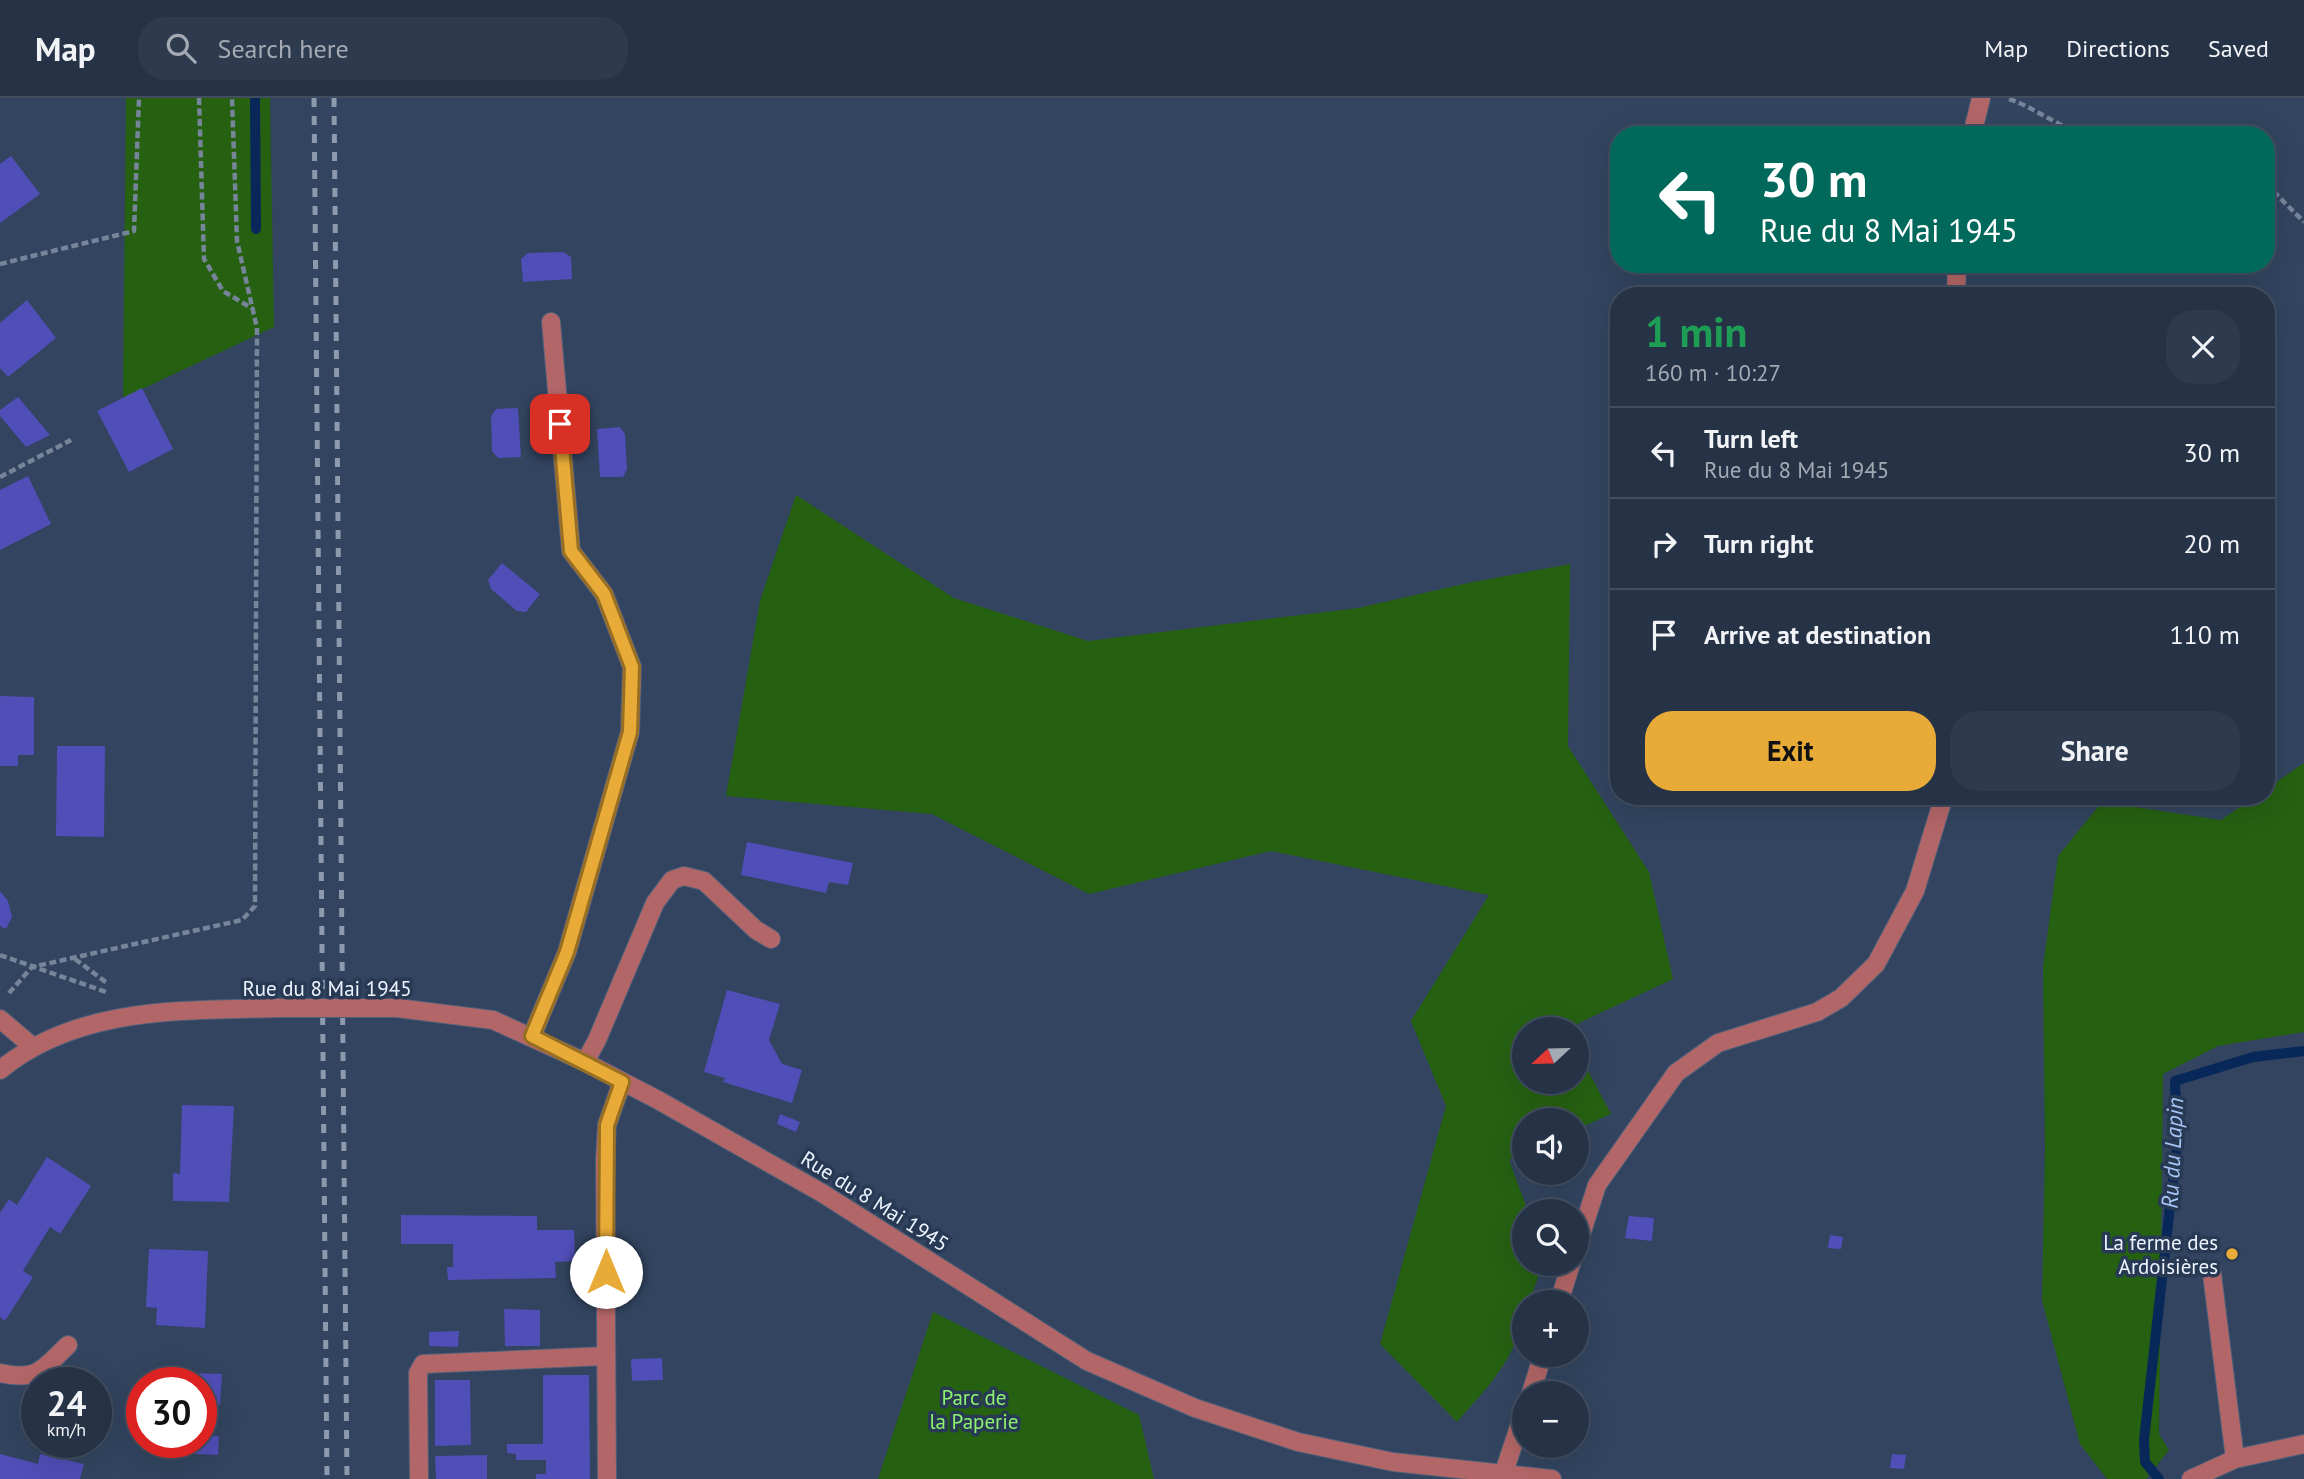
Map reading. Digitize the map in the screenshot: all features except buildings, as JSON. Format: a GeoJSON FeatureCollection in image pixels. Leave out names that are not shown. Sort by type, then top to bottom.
{"type":"FeatureCollection","features":[{"type":"Feature","properties":{"kind":"street"},"geometry":{"type":"LineString","coordinates":[[1974,126],[1981,98]]}},
{"type":"Feature","properties":{"kind":"street"},"geometry":{"type":"LineString","coordinates":[[532,1036],[567,952],[630,732],[632,667],[604,594],[571,551],[551,322]]}},
{"type":"Feature","properties":{"kind":"street"},"geometry":{"type":"LineString","coordinates":[[1589,1210],[1597,1185],[1676,1073],[1718,1043],[1817,1012],[1860,983],[1876,964],[1915,891],[1941,805]]}},
{"type":"Feature","properties":{"kind":"street"},"geometry":{"type":"LineString","coordinates":[[584,1062],[597,1040],[655,902],[672,880],[684,876],[704,881],[756,930],[771,939]]}},
{"type":"Feature","properties":{"kind":"street","name":"Rue du 8 Mai 1945"},"geometry":{"type":"LineString","coordinates":[[0,1070],[48,1039],[117,1017],[276,1008],[397,1008],[493,1020],[532,1036],[622,1082],[821,1193],[1087,1361],[1195,1408],[1298,1442],[1393,1462],[1552,1479]]}},
{"type":"Feature","properties":{"kind":"street"},"geometry":{"type":"LineString","coordinates":[[0,1019],[33,1047]]}},
{"type":"Feature","properties":{"kind":"street"},"geometry":{"type":"LineString","coordinates":[[607,1479],[605,1160],[607,1125],[622,1082]]}},
{"type":"Feature","properties":{"kind":"street"},"geometry":{"type":"LineString","coordinates":[[2212,1274],[2235,1459]]}},
{"type":"Feature","properties":{"kind":"street"},"geometry":{"type":"LineString","coordinates":[[0,1373],[30,1377],[40,1373],[68,1345]]}},
{"type":"Feature","properties":{"kind":"street"},"geometry":{"type":"LineString","coordinates":[[419,1479],[418,1373],[423,1364],[606,1356]]}},
{"type":"Feature","properties":{"kind":"street"},"geometry":{"type":"LineString","coordinates":[[2191,1479],[2235,1459],[2304,1444]]}},
{"type":"Feature","properties":{"kind":"street"},"geometry":{"type":"LineString","coordinates":[[1504,1472],[1512,1448]]}},
{"type":"Feature","properties":{"kind":"path"},"geometry":{"type":"LineString","coordinates":[[0,264],[134,230],[139,98]]}},
{"type":"Feature","properties":{"kind":"path"},"geometry":{"type":"LineString","coordinates":[[199,98],[204,259],[223,291],[253,309]]}},
{"type":"Feature","properties":{"kind":"path"},"geometry":{"type":"LineString","coordinates":[[7,995],[32,967],[242,920],[255,906],[257,327],[237,241],[232,98]]}},
{"type":"Feature","properties":{"kind":"path"},"geometry":{"type":"LineString","coordinates":[[2007,98],[2035,107],[2064,126]]}},
{"type":"Feature","properties":{"kind":"path"},"geometry":{"type":"LineString","coordinates":[[2275,193],[2304,222]]}},
{"type":"Feature","properties":{"kind":"path"},"geometry":{"type":"LineString","coordinates":[[0,477],[71,440]]}},
{"type":"Feature","properties":{"kind":"path"},"geometry":{"type":"LineString","coordinates":[[0,955],[110,993]]}},
{"type":"Feature","properties":{"kind":"path"},"geometry":{"type":"LineString","coordinates":[[75,959],[107,983]]}},
{"type":"Feature","properties":{"kind":"green space"},"geometry":{"type":"Polygon","coordinates":[[[126,98],[270,98],[274,327],[123,398],[126,98]]]}},
{"type":"Feature","properties":{"kind":"green space"},"geometry":{"type":"Polygon","coordinates":[[[796,495],[954,598],[1088,641],[1358,608],[1468,583],[1570,564],[1568,746],[1649,872],[1673,979],[1589,1018],[1512,1017],[1512,1094],[1589,1094],[1589,1073],[1611,1114],[1589,1124],[1589,1108],[1512,1108],[1512,1159],[1509,1160],[1512,1185],[1518,1185],[1524,1199],[1512,1199],[1512,1276],[1539,1276],[1533,1290],[1512,1290],[1512,1351],[1502,1368],[1457,1422],[1380,1344],[1446,1106],[1411,1021],[1489,895],[1271,851],[1089,894],[932,814],[726,796],[760,601],[796,495]]]}},
{"type":"Feature","properties":{"kind":"green space"},"geometry":{"type":"Polygon","coordinates":[[[2304,763],[2304,1032],[2218,1046],[2163,1074],[2159,1434],[2169,1450],[2146,1479],[2107,1479],[2080,1444],[2042,1300],[2045,1148],[2043,967],[2058,856],[2100,805],[2122,805],[2221,820],[2243,805],[2275,805],[2275,783],[2304,763]]]}},
{"type":"Feature","properties":{"kind":"green space","name":"Parc de la Paperie"},"geometry":{"type":"Polygon","coordinates":[[[933,1312],[1139,1415],[1154,1479],[878,1479],[933,1312]]]}},
{"type":"Feature","properties":{"kind":"waterway"},"geometry":{"type":"LineString","coordinates":[[255,98],[256,229]]}},
{"type":"Feature","properties":{"kind":"waterway","name":"Ru du Lapin"},"geometry":{"type":"LineString","coordinates":[[2159,1479],[2145,1462],[2144,1440],[2177,1144],[2175,1081],[2253,1057],[2304,1051]]}},
{"type":"Feature","properties":{"kind":"railway"},"geometry":{"type":"LineString","coordinates":[[314,98],[327,1479]]}},
{"type":"Feature","properties":{"kind":"railway"},"geometry":{"type":"LineString","coordinates":[[334,98],[347,1479]]}},
{"type":"Feature","properties":{"kind":"place","name":"La ferme des Ardoisières"},"geometry":{"type":"Point","coordinates":[2232,1254]}},
{"type":"Feature","properties":{"kind":"route"},"geometry":{"type":"LineString","coordinates":[[560,424],[571,551],[604,594],[632,667],[630,732],[567,952],[532,1036],[622,1082],[607,1125],[606,1272]]}}]}
